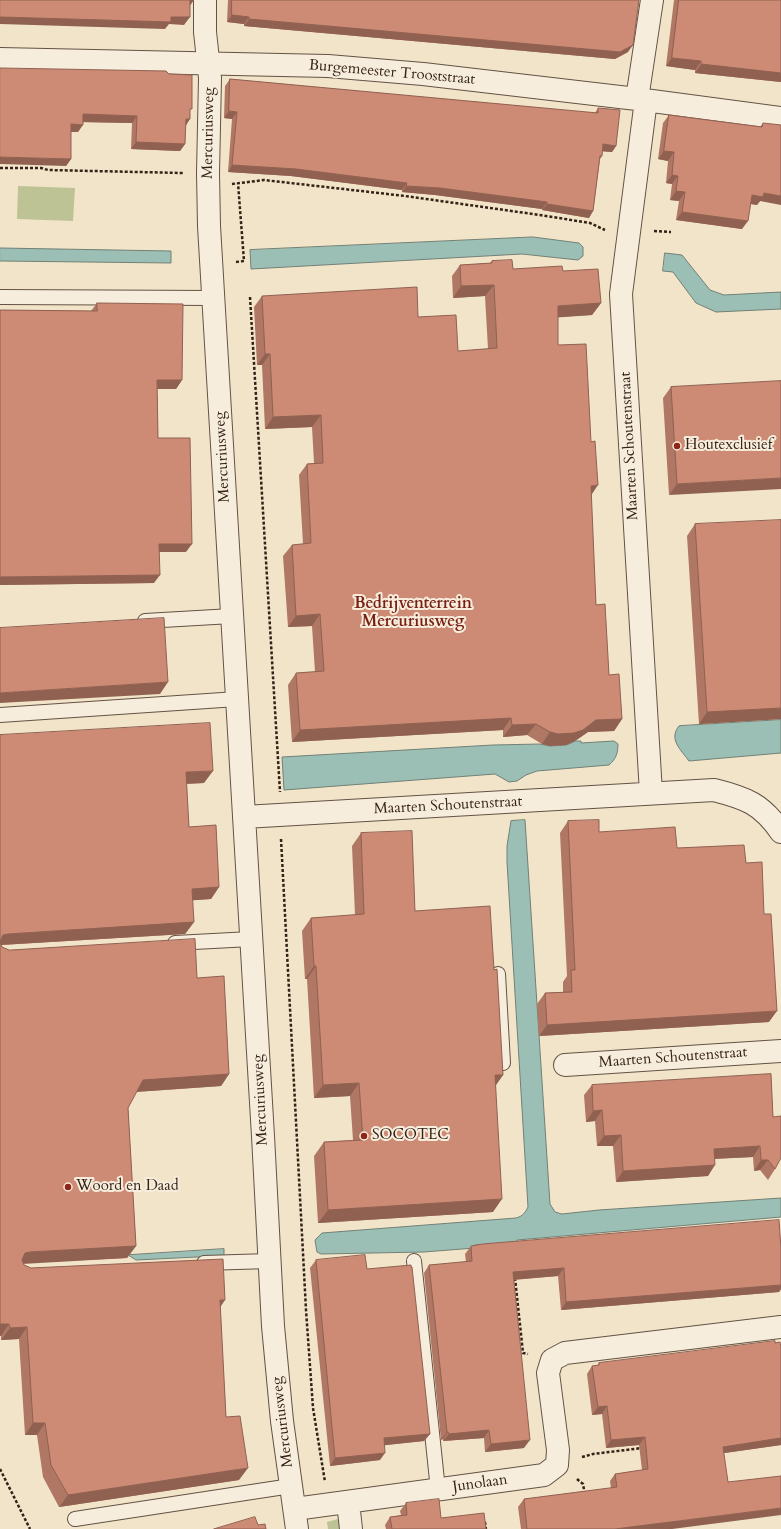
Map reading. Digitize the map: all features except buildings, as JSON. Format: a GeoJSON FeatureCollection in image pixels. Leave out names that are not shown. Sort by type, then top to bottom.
{"type":"FeatureCollection","features":[{"type":"Feature","properties":{"kind":"street","name":"Mercuriusweg"},"geometry":{"type":"LineString","coordinates":[[206,0],[205,32],[210,78],[208,181],[211,264],[273,1326],[281,1414],[296,1519]]}},
{"type":"Feature","properties":{"kind":"street","name":"Maarten Schoutenstraat"},"geometry":{"type":"LineString","coordinates":[[651,794],[621,294],[628,240],[652,0]]}},
{"type":"Feature","properties":{"kind":"street","name":"Burgemeester Trooststraat"},"geometry":{"type":"LineString","coordinates":[[0,59],[328,66],[415,73],[781,118]]}},
{"type":"Feature","properties":{"kind":"street","name":"Maarten Schoutenstraat"},"geometry":{"type":"LineString","coordinates":[[244,817],[714,790],[737,796],[759,806],[773,820],[781,832]]}},
{"type":"Feature","properties":{"kind":"street","name":"Maarten Schoutenstraat"},"geometry":{"type":"LineString","coordinates":[[565,1065],[781,1051]]}},
{"type":"Feature","properties":{"kind":"street"},"geometry":{"type":"LineString","coordinates":[[557,1465],[558,1450],[548,1373],[552,1360],[565,1353],[781,1327]]}},
{"type":"Feature","properties":{"kind":"street","name":"Junolaan"},"geometry":{"type":"LineString","coordinates":[[296,1519],[338,1503],[544,1475],[557,1465]]}},
{"type":"Feature","properties":{"kind":"street"},"geometry":{"type":"LineString","coordinates":[[338,1503],[351,1529]]}},
{"type":"Feature","properties":{"kind":"lane"},"geometry":{"type":"LineString","coordinates":[[0,297],[214,298]]}},
{"type":"Feature","properties":{"kind":"lane"},"geometry":{"type":"LineString","coordinates":[[135,622],[232,616]]}},
{"type":"Feature","properties":{"kind":"lane"},"geometry":{"type":"LineString","coordinates":[[0,715],[237,699]]}},
{"type":"Feature","properties":{"kind":"lane"},"geometry":{"type":"LineString","coordinates":[[165,944],[251,939]]}},
{"type":"Feature","properties":{"kind":"lane"},"geometry":{"type":"LineString","coordinates":[[498,974],[504,1063]]}},
{"type":"Feature","properties":{"kind":"lane"},"geometry":{"type":"LineString","coordinates":[[194,1264],[270,1261]]}},
{"type":"Feature","properties":{"kind":"lane"},"geometry":{"type":"LineString","coordinates":[[414,1261],[438,1490]]}},
{"type":"Feature","properties":{"kind":"lane","name":"Mercuriusweg"},"geometry":{"type":"LineString","coordinates":[[75,1519],[291,1486]]}},
{"type":"Feature","properties":{"kind":"path"},"geometry":{"type":"LineString","coordinates":[[0,168],[41,168],[48,170],[208,181],[238,182],[264,180],[405,196],[590,223],[628,240]]}},
{"type":"Feature","properties":{"kind":"path"},"geometry":{"type":"LineString","coordinates":[[211,264],[244,261],[238,182]]}},
{"type":"Feature","properties":{"kind":"path"},"geometry":{"type":"LineString","coordinates":[[250,298],[279,782],[306,1310],[313,1408],[338,1503]]}},
{"type":"Feature","properties":{"kind":"path"},"geometry":{"type":"LineString","coordinates":[[515,1275],[523,1353],[552,1360]]}},
{"type":"Feature","properties":{"kind":"path"},"geometry":{"type":"LineString","coordinates":[[557,1465],[593,1454],[648,1447]]}},
{"type":"Feature","properties":{"kind":"path"},"geometry":{"type":"LineString","coordinates":[[557,1465],[583,1484],[585,1499]]}},
{"type":"Feature","properties":{"kind":"path"},"geometry":{"type":"LineString","coordinates":[[0,1469],[30,1529]]}},
{"type":"Feature","properties":{"kind":"green space"},"geometry":{"type":"Polygon","coordinates":[[[18,186],[75,188],[73,221],[17,219],[18,186]]]}},
{"type":"Feature","properties":{"kind":"green space"},"geometry":{"type":"Polygon","coordinates":[[[338,1519],[344,1523],[346,1529],[328,1529],[327,1522],[338,1519]]]}},
{"type":"Feature","properties":{"kind":"water"},"geometry":{"type":"Polygon","coordinates":[[[533,237],[579,243],[583,247],[583,256],[578,260],[522,254],[251,269],[250,250],[533,237]]]}},
{"type":"Feature","properties":{"kind":"water"},"geometry":{"type":"Polygon","coordinates":[[[0,248],[171,251],[171,263],[0,261],[0,248]]]}},
{"type":"Feature","properties":{"kind":"water"},"geometry":{"type":"Polygon","coordinates":[[[665,253],[682,255],[710,290],[724,295],[781,292],[781,309],[716,312],[696,303],[673,272],[663,271],[665,253]]]}},
{"type":"Feature","properties":{"kind":"water"},"geometry":{"type":"Polygon","coordinates":[[[781,720],[781,753],[689,761],[679,749],[675,740],[676,731],[679,726],[781,720]]]}},
{"type":"Feature","properties":{"kind":"water"},"geometry":{"type":"Polygon","coordinates":[[[576,741],[581,741],[581,743],[614,741],[618,744],[617,753],[609,765],[537,771],[526,775],[517,781],[509,782],[495,774],[284,790],[282,757],[493,745],[540,744],[550,746],[566,745],[576,741]]]}},
{"type":"Feature","properties":{"kind":"water"},"geometry":{"type":"Polygon","coordinates":[[[525,820],[550,1204],[555,1212],[562,1214],[599,1210],[781,1198],[781,1217],[517,1240],[517,1243],[475,1245],[475,1248],[424,1252],[321,1254],[317,1252],[315,1240],[322,1233],[516,1218],[524,1214],[528,1207],[507,862],[507,846],[511,821],[525,820]]]}},
{"type":"Feature","properties":{"kind":"water"},"geometry":{"type":"Polygon","coordinates":[[[224,1249],[224,1255],[217,1256],[136,1260],[128,1255],[224,1249]]]}},
{"type":"Feature","properties":{"kind":"place","name":"Houtexclusief"},"geometry":{"type":"Point","coordinates":[677,446]}},
{"type":"Feature","properties":{"kind":"place","name":"SOCOTEC"},"geometry":{"type":"Point","coordinates":[364,1136]}},
{"type":"Feature","properties":{"kind":"place","name":"Woord en Daad"},"geometry":{"type":"Point","coordinates":[68,1187]}},
{"type":"Feature","properties":{"kind":"district","name":"Bedrijventerrein Mercuriusweg"},"geometry":{"type":"Point","coordinates":[413,613]}}]}
